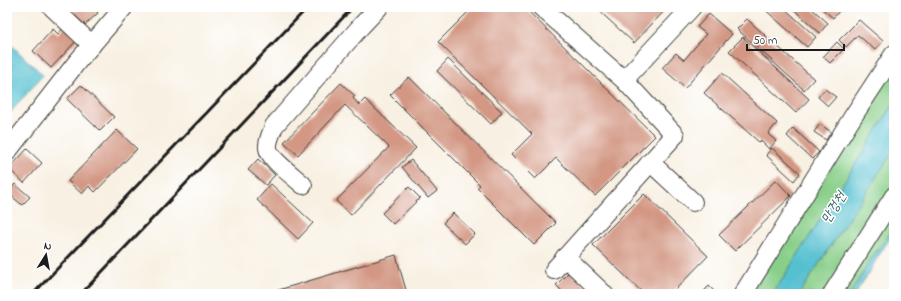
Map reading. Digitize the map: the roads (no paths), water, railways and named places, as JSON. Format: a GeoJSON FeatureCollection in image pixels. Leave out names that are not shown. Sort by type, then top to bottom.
{"type":"FeatureCollection","features":[{"type":"Feature","properties":{"kind":"street"},"geometry":{"type":"LineString","coordinates":[[52,7],[92,45]]}},
{"type":"Feature","properties":{"kind":"street"},"geometry":{"type":"LineString","coordinates":[[7,152],[124,7]]}},
{"type":"Feature","properties":{"kind":"street"},"geometry":{"type":"LineString","coordinates":[[303,185],[274,158],[268,148],[274,126],[379,7]]}},
{"type":"Feature","properties":{"kind":"street"},"geometry":{"type":"LineString","coordinates":[[541,7],[624,80],[675,135],[560,263],[604,294]]}},
{"type":"Feature","properties":{"kind":"street"},"geometry":{"type":"LineString","coordinates":[[624,80],[692,7]]}},
{"type":"Feature","properties":{"kind":"street"},"geometry":{"type":"LineString","coordinates":[[743,294],[852,118],[894,54]]}},
{"type":"Feature","properties":{"kind":"street"},"geometry":{"type":"LineString","coordinates":[[650,162],[693,202]]}},
{"type":"Feature","properties":{"kind":"street"},"geometry":{"type":"LineString","coordinates":[[832,294],[894,196]]}},
{"type":"Feature","properties":{"kind":"water"},"geometry":{"type":"Polygon","coordinates":[[[7,45],[11,45],[43,75],[7,116],[7,45]]]}},
{"type":"Feature","properties":{"kind":"water","name":"만겅천"},"geometry":{"type":"Polygon","coordinates":[[[894,103],[894,150],[799,294],[773,294],[894,103]]]}},
{"type":"Feature","properties":{"kind":"water"},"geometry":{"type":"Polygon","coordinates":[[[894,228],[894,233],[855,294],[850,294],[873,256],[894,228]]]}},
{"type":"Feature","properties":{"kind":"railway"},"geometry":{"type":"LineString","coordinates":[[33,294],[308,7]]}},
{"type":"Feature","properties":{"kind":"railway"},"geometry":{"type":"LineString","coordinates":[[81,294],[353,7]]}}]}
